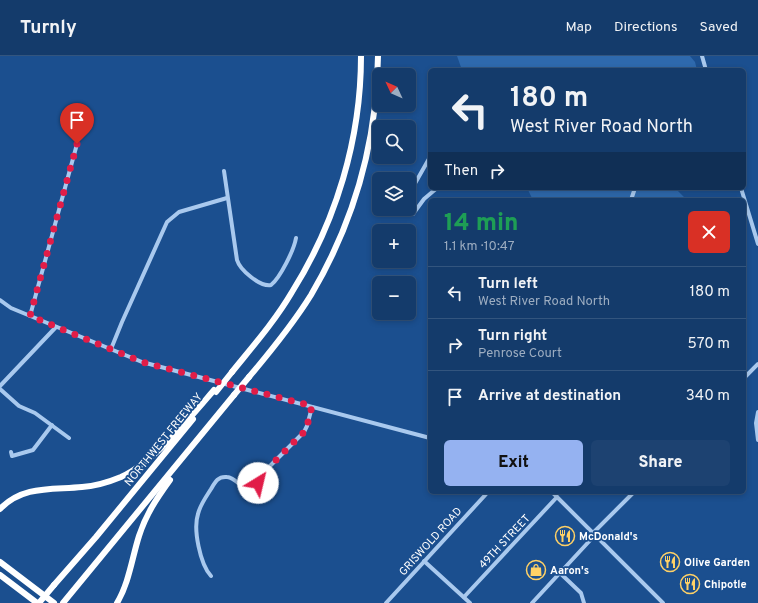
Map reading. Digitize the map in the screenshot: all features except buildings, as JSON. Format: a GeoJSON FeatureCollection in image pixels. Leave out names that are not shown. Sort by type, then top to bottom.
{"type":"FeatureCollection","features":[{"type":"Feature","properties":{"kind":"highway"},"geometry":{"type":"LineString","coordinates":[[0,509],[13,498],[26,492],[42,489],[95,485],[107,482],[131,471],[165,443],[215,391],[248,353],[282,309],[299,281],[325,231],[335,205],[355,131],[361,77],[361,56]]}},
{"type":"Feature","properties":{"kind":"highway"},"geometry":{"type":"LineString","coordinates":[[64,603],[284,333],[310,296],[323,274],[346,224],[361,179],[371,134],[376,101],[378,56]]}},
{"type":"Feature","properties":{"kind":"highway","name":"NORTHWEST FREEWAY"},"geometry":{"type":"LineString","coordinates":[[38,603],[96,537],[215,391]]}},
{"type":"Feature","properties":{"kind":"highway"},"geometry":{"type":"LineString","coordinates":[[117,603],[123,592],[144,520],[154,503],[208,432],[219,414]]}},
{"type":"Feature","properties":{"kind":"highway"},"geometry":{"type":"LineString","coordinates":[[0,562],[54,603]]}},
{"type":"Feature","properties":{"kind":"highway"},"geometry":{"type":"LineString","coordinates":[[0,575],[38,603]]}},
{"type":"Feature","properties":{"kind":"street"},"geometry":{"type":"LineString","coordinates":[[702,56],[705,68]]}},
{"type":"Feature","properties":{"kind":"street"},"geometry":{"type":"LineString","coordinates":[[30,316],[77,144]]}},
{"type":"Feature","properties":{"kind":"street"},"geometry":{"type":"LineString","coordinates":[[416,182],[428,161]]}},
{"type":"Feature","properties":{"kind":"street"},"geometry":{"type":"LineString","coordinates":[[224,171],[227,198],[239,265],[245,272],[261,284],[268,286],[275,281],[291,252],[296,238]]}},
{"type":"Feature","properties":{"kind":"street"},"geometry":{"type":"LineString","coordinates":[[416,210],[424,199],[435,190]]}},
{"type":"Feature","properties":{"kind":"street"},"geometry":{"type":"LineString","coordinates":[[111,350],[131,301],[167,222],[179,212],[227,198]]}},
{"type":"Feature","properties":{"kind":"street"},"geometry":{"type":"LineString","coordinates":[[746,204],[758,244]]}},
{"type":"Feature","properties":{"kind":"street"},"geometry":{"type":"LineString","coordinates":[[0,300],[11,308],[142,362],[428,437]]}},
{"type":"Feature","properties":{"kind":"street"},"geometry":{"type":"LineString","coordinates":[[56,327],[0,388],[19,406],[35,413],[69,438]]}},
{"type":"Feature","properties":{"kind":"street"},"geometry":{"type":"LineString","coordinates":[[746,376],[758,364]]}},
{"type":"Feature","properties":{"kind":"street"},"geometry":{"type":"LineString","coordinates":[[211,576],[206,570],[201,559],[196,524],[198,514],[216,480],[220,477],[230,477],[245,488],[253,487],[269,467],[304,432],[312,406]]}},
{"type":"Feature","properties":{"kind":"street"},"geometry":{"type":"LineString","coordinates":[[758,412],[756,422],[758,440]]}},
{"type":"Feature","properties":{"kind":"street"},"geometry":{"type":"LineString","coordinates":[[11,452],[12,456],[33,450],[52,425]]}},
{"type":"Feature","properties":{"kind":"street","name":"GRISWOLD ROAD"},"geometry":{"type":"LineString","coordinates":[[386,603],[486,494]]}},
{"type":"Feature","properties":{"kind":"street"},"geometry":{"type":"LineString","coordinates":[[554,494],[663,603]]}},
{"type":"Feature","properties":{"kind":"street"},"geometry":{"type":"LineString","coordinates":[[532,603],[632,494]]}},
{"type":"Feature","properties":{"kind":"street","name":"49TH STREET"},"geometry":{"type":"LineString","coordinates":[[464,597],[557,497]]}},
{"type":"Feature","properties":{"kind":"street"},"geometry":{"type":"LineString","coordinates":[[424,561],[470,603]]}},
{"type":"Feature","properties":{"kind":"street"},"geometry":{"type":"LineString","coordinates":[[560,573],[581,593],[584,603]]}},
{"type":"Feature","properties":{"kind":"shaded area"},"geometry":{"type":"Polygon","coordinates":[[[457,56],[690,56],[695,62],[696,68],[461,68],[457,56]]]}},
{"type":"Feature","properties":{"kind":"shaded area"},"geometry":{"type":"Polygon","coordinates":[[[528,190],[677,190],[685,198],[532,198],[528,190]]]}},
{"type":"Feature","properties":{"kind":"place","name":"McDonald's"},"geometry":{"type":"Point","coordinates":[565,536]}},
{"type":"Feature","properties":{"kind":"place","name":"Olive Garden"},"geometry":{"type":"Point","coordinates":[670,562]}},
{"type":"Feature","properties":{"kind":"place","name":"Aaron's"},"geometry":{"type":"Point","coordinates":[536,570]}},
{"type":"Feature","properties":{"kind":"place","name":"Chipotle"},"geometry":{"type":"Point","coordinates":[690,584]}},
{"type":"Feature","properties":{"kind":"route"},"geometry":{"type":"LineString","coordinates":[[77,144],[30,316],[142,362],[312,406],[304,432],[269,467],[258,483]]}}]}
